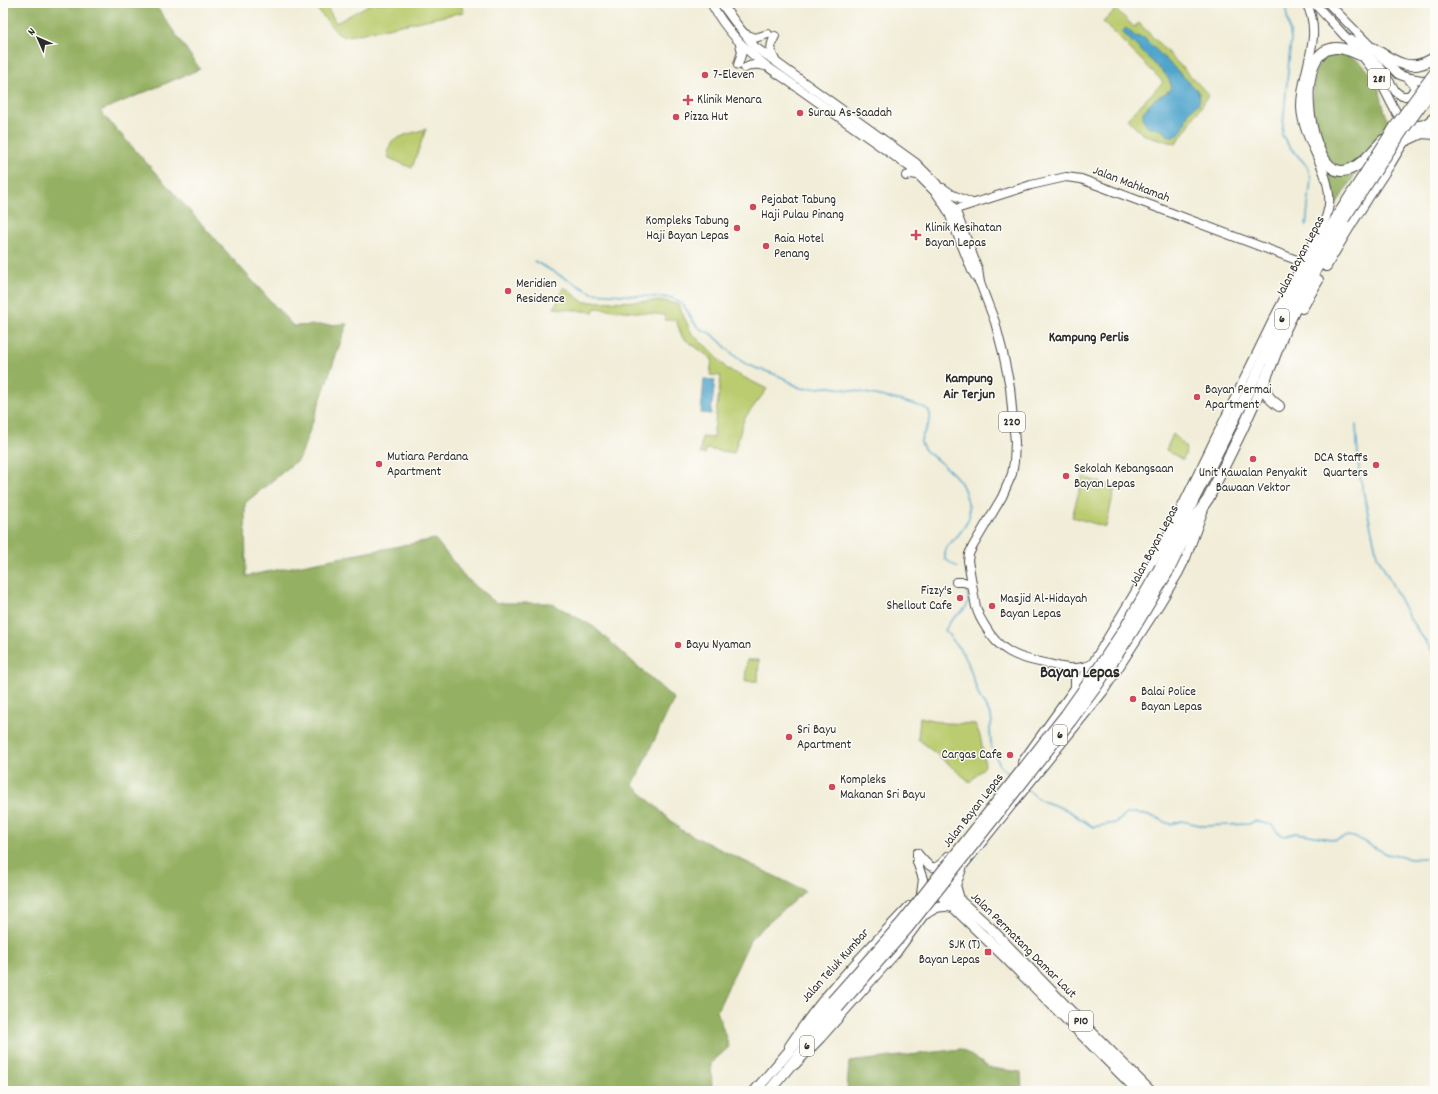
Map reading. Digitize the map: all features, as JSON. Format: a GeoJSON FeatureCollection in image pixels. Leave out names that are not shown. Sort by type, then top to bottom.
{"type":"FeatureCollection","features":[{"type":"Feature","properties":{"kind":"highway"},"geometry":{"type":"LineString","coordinates":[[1373,48],[1396,62],[1408,65],[1423,64],[1435,57]]}},
{"type":"Feature","properties":{"kind":"highway"},"geometry":{"type":"LineString","coordinates":[[1360,55],[1342,49],[1329,49],[1321,53],[1313,65],[1309,85],[1309,111],[1316,141],[1323,158],[1337,171],[1343,172],[1352,169],[1373,151],[1396,125]]}},
{"type":"Feature","properties":{"kind":"highway","name":"Jalan Bayan Lepas"},"geometry":{"type":"LineString","coordinates":[[1164,569],[1197,493],[1299,283],[1341,217],[1396,125],[1435,72]]}},
{"type":"Feature","properties":{"kind":"highway","name":"Jalan Bayan Lepas"},"geometry":{"type":"LineString","coordinates":[[938,887],[1066,714],[1164,569],[1194,519],[1208,499],[1253,406],[1284,332],[1341,217],[1435,87]]}},
{"type":"Feature","properties":{"kind":"highway"},"geometry":{"type":"LineString","coordinates":[[1277,351],[1288,335],[1347,229],[1412,130],[1422,125]]}},
{"type":"Feature","properties":{"kind":"highway"},"geometry":{"type":"LineString","coordinates":[[1405,140],[1422,133],[1435,134]]}},
{"type":"Feature","properties":{"kind":"highway"},"geometry":{"type":"LineString","coordinates":[[1253,406],[1271,404],[1279,406],[1271,401],[1266,394],[1264,381]]}},
{"type":"Feature","properties":{"kind":"highway"},"geometry":{"type":"LineString","coordinates":[[1158,552],[1197,493]]}},
{"type":"Feature","properties":{"kind":"highway"},"geometry":{"type":"LineString","coordinates":[[925,914],[938,906],[957,904],[956,885],[960,869]]}},
{"type":"Feature","properties":{"kind":"highway","name":"Jalan Permatang Damar Laut"},"geometry":{"type":"LineString","coordinates":[[938,887],[1002,940],[1054,995],[1150,1091]]}},
{"type":"Feature","properties":{"kind":"highway","name":"Jalan Teluk Kumbar"},"geometry":{"type":"LineString","coordinates":[[772,1087],[835,1005],[902,922],[938,887]]}},
{"type":"Feature","properties":{"kind":"highway","name":"Jalan Permatang Damar Laut"},"geometry":{"type":"LineString","coordinates":[[957,904],[1138,1091]]}},
{"type":"Feature","properties":{"kind":"highway","name":"Jalan Teluk Kumbar"},"geometry":{"type":"LineString","coordinates":[[755,1091],[835,1005]]}},
{"type":"Feature","properties":{"kind":"main road"},"geometry":{"type":"LineString","coordinates":[[711,3],[721,19],[749,53],[767,67]]}},
{"type":"Feature","properties":{"kind":"main road","name":"220"},"geometry":{"type":"LineString","coordinates":[[721,3],[743,32],[760,51],[775,60],[900,150],[916,163],[936,183],[951,210],[972,271],[980,283],[995,322],[1010,387],[1015,452],[1012,474],[1006,490],[969,554],[968,561],[976,607],[979,616],[991,636],[1000,646],[1011,653],[1027,660],[1071,669],[1092,664]]}},
{"type":"Feature","properties":{"kind":"main road","name":"Jalan Bayan Lepas"},"geometry":{"type":"LineString","coordinates":[[938,887],[977,823],[1046,730],[1092,664],[1134,594],[1169,533],[1302,262],[1325,220],[1329,204],[1327,184],[1320,164],[1308,139],[1301,108],[1309,56],[1313,45],[1314,32],[1310,11],[1306,3]]}},
{"type":"Feature","properties":{"kind":"main road","name":"281"},"geometry":{"type":"LineString","coordinates":[[1314,3],[1348,39],[1375,72],[1403,123],[1410,126],[1422,125]]}},
{"type":"Feature","properties":{"kind":"main road","name":"281"},"geometry":{"type":"LineString","coordinates":[[1328,3],[1398,74],[1408,78],[1426,81],[1435,87]]}},
{"type":"Feature","properties":{"kind":"main road"},"geometry":{"type":"LineString","coordinates":[[743,32],[755,38],[772,35],[771,48],[775,60]]}},
{"type":"Feature","properties":{"kind":"main road"},"geometry":{"type":"LineString","coordinates":[[1348,39],[1359,44],[1382,70],[1396,92],[1402,96],[1409,96],[1414,90],[1414,86],[1408,78]]}},
{"type":"Feature","properties":{"kind":"main road"},"geometry":{"type":"LineString","coordinates":[[738,40],[742,52],[742,67],[756,64],[767,67]]}},
{"type":"Feature","properties":{"kind":"main road","name":"220"},"geometry":{"type":"LineString","coordinates":[[767,67],[904,164],[907,170],[906,176],[912,174],[917,175],[951,210]]}},
{"type":"Feature","properties":{"kind":"main road"},"geometry":{"type":"LineString","coordinates":[[1422,125],[1435,116]]}},
{"type":"Feature","properties":{"kind":"main road"},"geometry":{"type":"LineString","coordinates":[[1422,125],[1435,128]]}},
{"type":"Feature","properties":{"kind":"main road","name":"Jalan Mahkamah"},"geometry":{"type":"LineString","coordinates":[[951,210],[1031,185],[1066,176],[1081,179],[1302,262]]}},
{"type":"Feature","properties":{"kind":"main road"},"geometry":{"type":"LineString","coordinates":[[936,183],[953,195],[972,203]]}},
{"type":"Feature","properties":{"kind":"main road","name":"Jalan Bayan Lepas"},"geometry":{"type":"LineString","coordinates":[[938,887],[960,869],[1103,692],[1161,602],[1186,558],[1208,499]]}},
{"type":"Feature","properties":{"kind":"main road"},"geometry":{"type":"LineString","coordinates":[[956,582],[964,582],[972,585]]}},
{"type":"Feature","properties":{"kind":"main road"},"geometry":{"type":"LineString","coordinates":[[1071,669],[1074,677],[1075,689]]}},
{"type":"Feature","properties":{"kind":"main road"},"geometry":{"type":"LineString","coordinates":[[1046,730],[1052,742],[1062,744]]}},
{"type":"Feature","properties":{"kind":"main road"},"geometry":{"type":"LineString","coordinates":[[1038,740],[1048,742],[1055,753]]}},
{"type":"Feature","properties":{"kind":"main road"},"geometry":{"type":"LineString","coordinates":[[921,894],[923,879],[917,862],[917,853],[930,867],[936,868],[941,865],[966,833],[977,823]]}},
{"type":"Feature","properties":{"kind":"main road","name":"Jalan Teluk Kumbar"},"geometry":{"type":"LineString","coordinates":[[768,1076],[808,1018],[857,959],[921,894],[938,887]]}},
{"type":"Feature","properties":{"kind":"main road","name":"Jalan Teluk Kumbar"},"geometry":{"type":"LineString","coordinates":[[772,1087],[816,1044],[905,941],[925,914],[938,887]]}},
{"type":"Feature","properties":{"kind":"main road"},"geometry":{"type":"LineString","coordinates":[[886,931],[892,926],[900,928],[905,933],[905,941]]}},
{"type":"Feature","properties":{"kind":"green space"},"geometry":{"type":"Polygon","coordinates":[[[3,3],[154,3],[200,69],[100,111],[293,326],[347,324],[300,458],[245,503],[246,576],[435,539],[466,578],[496,603],[551,603],[594,627],[674,699],[633,785],[681,830],[805,891],[751,938],[717,1011],[729,1047],[711,1063],[712,1091],[3,1091],[3,3]]]}},
{"type":"Feature","properties":{"kind":"green space"},"geometry":{"type":"Polygon","coordinates":[[[312,3],[325,3],[336,23],[372,3],[460,3],[464,12],[344,37],[337,33],[312,3]]]}},
{"type":"Feature","properties":{"kind":"green space"},"geometry":{"type":"Polygon","coordinates":[[[1116,9],[1134,27],[1139,23],[1209,95],[1176,144],[1142,134],[1127,119],[1163,82],[1103,22],[1116,9]]]}},
{"type":"Feature","properties":{"kind":"green space"},"geometry":{"type":"Polygon","coordinates":[[[1338,53],[1353,58],[1370,72],[1377,85],[1390,123],[1361,158],[1352,165],[1341,167],[1330,161],[1320,141],[1312,111],[1315,73],[1322,59],[1328,55],[1338,53]]]}},
{"type":"Feature","properties":{"kind":"green space"},"geometry":{"type":"Polygon","coordinates":[[[426,129],[412,168],[389,158],[387,152],[392,141],[405,135],[426,129]]]}},
{"type":"Feature","properties":{"kind":"green space"},"geometry":{"type":"Polygon","coordinates":[[[1329,171],[1342,175],[1356,173],[1333,209],[1334,191],[1328,173],[1329,171]]]}},
{"type":"Feature","properties":{"kind":"green space"},"geometry":{"type":"Polygon","coordinates":[[[564,287],[583,302],[664,301],[678,304],[692,334],[711,351],[727,369],[767,389],[744,419],[734,453],[706,449],[705,454],[700,454],[702,437],[713,438],[721,376],[710,375],[712,359],[682,337],[676,320],[665,320],[664,315],[595,308],[593,312],[554,308],[564,287]]]}},
{"type":"Feature","properties":{"kind":"green space"},"geometry":{"type":"Polygon","coordinates":[[[1173,434],[1186,448],[1183,460],[1166,450],[1173,434]]]}},
{"type":"Feature","properties":{"kind":"green space"},"geometry":{"type":"Polygon","coordinates":[[[1083,477],[1115,487],[1106,527],[1072,517],[1083,477]]]}},
{"type":"Feature","properties":{"kind":"green space"},"geometry":{"type":"Polygon","coordinates":[[[747,660],[759,660],[758,681],[745,681],[747,660]]]}},
{"type":"Feature","properties":{"kind":"green space"},"geometry":{"type":"Polygon","coordinates":[[[920,717],[944,723],[975,724],[981,739],[985,766],[970,782],[918,739],[920,717]]]}},
{"type":"Feature","properties":{"kind":"green space"},"geometry":{"type":"Polygon","coordinates":[[[961,1049],[990,1068],[1021,1072],[1022,1091],[847,1091],[849,1062],[961,1049]]]}},
{"type":"Feature","properties":{"kind":"water"},"geometry":{"type":"Polygon","coordinates":[[[1126,28],[1135,36],[1144,38],[1198,92],[1200,100],[1188,114],[1182,129],[1177,135],[1169,136],[1159,129],[1147,126],[1143,120],[1143,112],[1154,100],[1168,91],[1171,85],[1166,75],[1122,32],[1126,28]]]}},
{"type":"Feature","properties":{"kind":"water"},"geometry":{"type":"Polygon","coordinates":[[[704,379],[715,380],[711,414],[701,413],[704,379]]]}},
{"type":"Feature","properties":{"kind":"waterway"},"geometry":{"type":"LineString","coordinates":[[1283,3],[1285,5],[1291,39],[1282,135],[1289,146],[1307,166],[1311,178],[1306,226]]}},
{"type":"Feature","properties":{"kind":"waterway"},"geometry":{"type":"LineString","coordinates":[[534,261],[592,293],[672,298],[685,307],[698,327],[714,336],[741,361],[787,380],[801,388],[808,389],[828,387],[848,390],[881,396],[923,407],[928,410],[930,418],[921,441],[922,444],[925,450],[950,470],[960,481],[968,503],[969,518],[956,538],[947,547],[945,554],[945,559],[957,567]]}},
{"type":"Feature","properties":{"kind":"waterway"},"geometry":{"type":"LineString","coordinates":[[1356,425],[1359,472],[1377,555],[1410,619],[1435,655]]}},
{"type":"Feature","properties":{"kind":"waterway"},"geometry":{"type":"LineString","coordinates":[[966,588],[968,595],[967,605],[954,617],[945,630],[964,655],[968,663],[979,696],[991,716],[991,746],[1000,766],[1012,776]]}},
{"type":"Feature","properties":{"kind":"waterway"},"geometry":{"type":"LineString","coordinates":[[1028,790],[1040,800],[1067,810],[1093,827],[1115,823],[1127,814],[1136,813],[1157,818],[1171,824],[1182,821],[1204,826],[1249,824],[1255,821],[1272,825],[1279,834],[1285,836],[1295,833],[1336,840],[1348,836],[1357,838],[1387,854],[1411,859],[1435,857]]}},
{"type":"Feature","properties":{"kind":"place","name":"7-Eleven"},"geometry":{"type":"Point","coordinates":[705,75]}},
{"type":"Feature","properties":{"kind":"place","name":"Klinik Menara"},"geometry":{"type":"Point","coordinates":[688,100]}},
{"type":"Feature","properties":{"kind":"place","name":"Surau As-Saadah"},"geometry":{"type":"Point","coordinates":[800,113]}},
{"type":"Feature","properties":{"kind":"place","name":"Pizza Hut"},"geometry":{"type":"Point","coordinates":[676,117]}},
{"type":"Feature","properties":{"kind":"place","name":"Pejabat Tabung Haji Pulau Pinang"},"geometry":{"type":"Point","coordinates":[753,207]}},
{"type":"Feature","properties":{"kind":"place","name":"Kompleks Tabung Haji Bayan Lepas"},"geometry":{"type":"Point","coordinates":[737,228]}},
{"type":"Feature","properties":{"kind":"place","name":"Klinik Kesihatan Bayan Lepas"},"geometry":{"type":"Point","coordinates":[916,235]}},
{"type":"Feature","properties":{"kind":"place","name":"Raia Hotel Penang"},"geometry":{"type":"Point","coordinates":[766,246]}},
{"type":"Feature","properties":{"kind":"place","name":"Meridien Residence"},"geometry":{"type":"Point","coordinates":[508,291]}},
{"type":"Feature","properties":{"kind":"place","name":"Bayan Permai Apartment"},"geometry":{"type":"Point","coordinates":[1197,397]}},
{"type":"Feature","properties":{"kind":"place","name":"Unit Kawalan Penyakit Bawaan Vektor"},"geometry":{"type":"Point","coordinates":[1253,459]}},
{"type":"Feature","properties":{"kind":"place","name":"Mutiara Perdana Apartment"},"geometry":{"type":"Point","coordinates":[379,464]}},
{"type":"Feature","properties":{"kind":"place","name":"DCA Staffs Quarters"},"geometry":{"type":"Point","coordinates":[1376,465]}},
{"type":"Feature","properties":{"kind":"place","name":"Sekolah Kebangsaan Bayan Lepas"},"geometry":{"type":"Point","coordinates":[1066,476]}},
{"type":"Feature","properties":{"kind":"place","name":"Fizzy's Shellout Cafe"},"geometry":{"type":"Point","coordinates":[960,598]}},
{"type":"Feature","properties":{"kind":"place","name":"Masjid Al-Hidayah Bayan Lepas"},"geometry":{"type":"Point","coordinates":[992,606]}},
{"type":"Feature","properties":{"kind":"place","name":"Bayu Nyaman"},"geometry":{"type":"Point","coordinates":[678,645]}},
{"type":"Feature","properties":{"kind":"place","name":"Balai Police Bayan Lepas"},"geometry":{"type":"Point","coordinates":[1133,699]}},
{"type":"Feature","properties":{"kind":"place","name":"Sri Bayu Apartment"},"geometry":{"type":"Point","coordinates":[789,737]}},
{"type":"Feature","properties":{"kind":"place","name":"Cargas Cafe"},"geometry":{"type":"Point","coordinates":[1010,755]}},
{"type":"Feature","properties":{"kind":"place","name":"Kompleks Makanan Sri Bayu"},"geometry":{"type":"Point","coordinates":[832,787]}},
{"type":"Feature","properties":{"kind":"place","name":"SJK (T) Bayan Lepas"},"geometry":{"type":"Point","coordinates":[988,952]}},
{"type":"Feature","properties":{"kind":"district","name":"Kampung Perlis"},"geometry":{"type":"Point","coordinates":[1089,338]}},
{"type":"Feature","properties":{"kind":"district","name":"Kampung Air Terjun"},"geometry":{"type":"Point","coordinates":[969,388]}},
{"type":"Feature","properties":{"kind":"district","name":"Bayan Lepas"},"geometry":{"type":"Point","coordinates":[1080,674]}}]}
